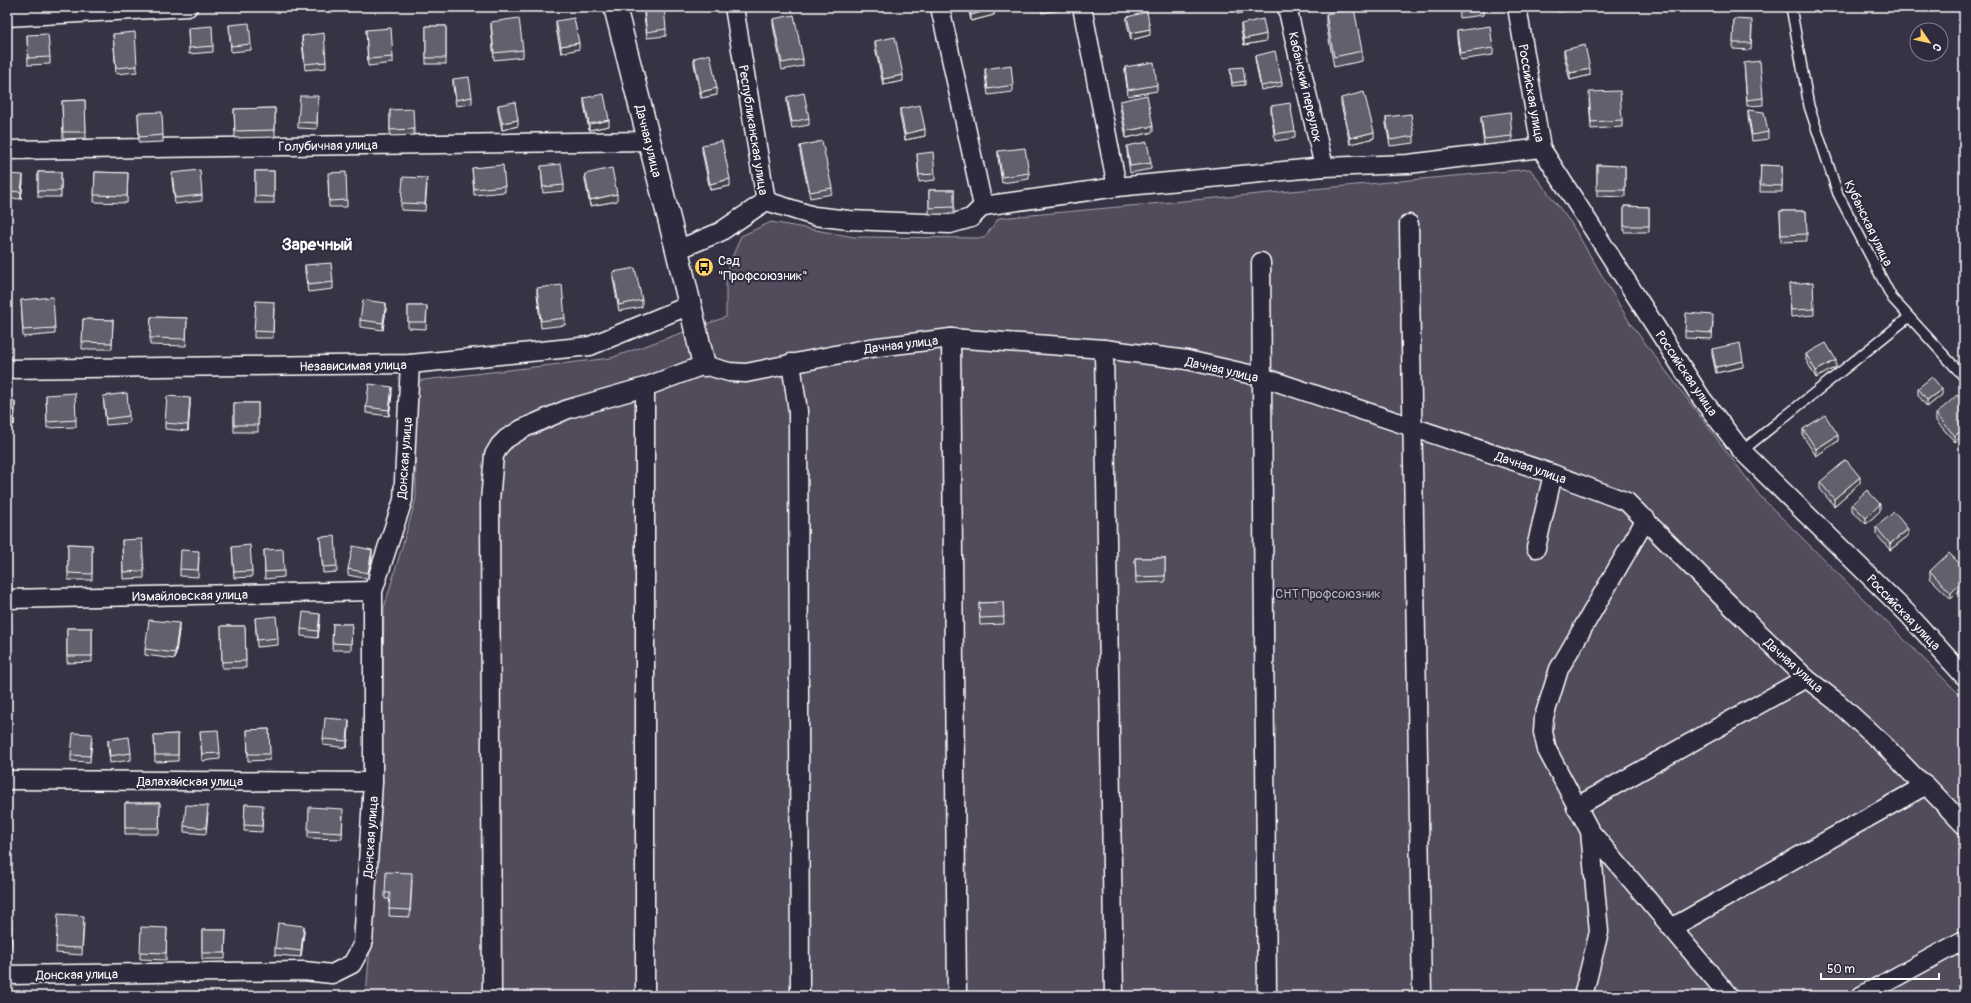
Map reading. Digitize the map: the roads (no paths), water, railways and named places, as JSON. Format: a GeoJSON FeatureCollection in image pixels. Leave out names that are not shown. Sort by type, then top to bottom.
{"type":"FeatureCollection","features":[{"type":"Feature","properties":{"kind":"street"},"geometry":{"type":"LineString","coordinates":[[7,17],[188,7]]}},
{"type":"Feature","properties":{"kind":"street","name":"Дачная улица"},"geometry":{"type":"LineString","coordinates":[[615,7],[677,250],[704,365],[729,372],[746,373],[870,348],[951,338],[1104,349],[1187,360],[1262,377],[1553,474],[1627,502],[1806,678],[1837,702],[1926,785],[1964,825]]}},
{"type":"Feature","properties":{"kind":"street","name":"Республиканская улица"},"geometry":{"type":"LineString","coordinates":[[677,250],[720,232],[766,201],[734,7]]}},
{"type":"Feature","properties":{"kind":"street"},"geometry":{"type":"LineString","coordinates":[[940,7],[983,206]]}},
{"type":"Feature","properties":{"kind":"street"},"geometry":{"type":"LineString","coordinates":[[1082,7],[1117,187]]}},
{"type":"Feature","properties":{"kind":"street","name":"Кабанский переулок"},"geometry":{"type":"LineString","coordinates":[[1287,7],[1324,167]]}},
{"type":"Feature","properties":{"kind":"street","name":"Российская улица"},"geometry":{"type":"LineString","coordinates":[[1517,7],[1541,148],[1702,399],[1742,451],[1908,614],[1964,676]]}},
{"type":"Feature","properties":{"kind":"street","name":"Голубичная улица"},"geometry":{"type":"LineString","coordinates":[[7,150],[649,141]]}},
{"type":"Feature","properties":{"kind":"street"},"geometry":{"type":"LineString","coordinates":[[766,201],[814,216],[848,220],[950,224],[970,218],[983,206],[1117,187],[1324,167],[1408,164],[1541,148]]}},
{"type":"Feature","properties":{"kind":"street"},"geometry":{"type":"LineString","coordinates":[[1409,224],[1422,996]]}},
{"type":"Feature","properties":{"kind":"street"},"geometry":{"type":"LineString","coordinates":[[1261,262],[1267,996]]}},
{"type":"Feature","properties":{"kind":"street","name":"Независимая улица"},"geometry":{"type":"LineString","coordinates":[[7,369],[410,364],[590,346],[690,305]]}},
{"type":"Feature","properties":{"kind":"street"},"geometry":{"type":"LineString","coordinates":[[951,338],[957,996]]}},
{"type":"Feature","properties":{"kind":"street"},"geometry":{"type":"LineString","coordinates":[[1104,349],[1114,996]]}},
{"type":"Feature","properties":{"kind":"street"},"geometry":{"type":"LineString","coordinates":[[791,363],[798,410],[800,996]]}},
{"type":"Feature","properties":{"kind":"street","name":"Донская улица"},"geometry":{"type":"LineString","coordinates":[[7,976],[304,971],[332,974],[352,964],[363,944],[374,782],[373,590],[403,500],[410,364]]}},
{"type":"Feature","properties":{"kind":"street"},"geometry":{"type":"LineString","coordinates":[[492,996],[490,501],[494,455],[506,439],[522,429],[568,409],[644,387],[704,365]]}},
{"type":"Feature","properties":{"kind":"street"},"geometry":{"type":"LineString","coordinates":[[644,387],[645,996]]}},
{"type":"Feature","properties":{"kind":"street"},"geometry":{"type":"LineString","coordinates":[[1536,548],[1553,474]]}},
{"type":"Feature","properties":{"kind":"street"},"geometry":{"type":"LineString","coordinates":[[1646,519],[1559,669],[1544,717],[1543,732],[1547,750],[1590,831],[1654,908],[1673,927],[1729,996]]}},
{"type":"Feature","properties":{"kind":"street","name":"Измайловская улица"},"geometry":{"type":"LineString","coordinates":[[7,599],[373,590]]}},
{"type":"Feature","properties":{"kind":"street"},"geometry":{"type":"LineString","coordinates":[[1576,807],[1806,678]]}},
{"type":"Feature","properties":{"kind":"street","name":"Далахайская улица"},"geometry":{"type":"LineString","coordinates":[[7,780],[374,782]]}},
{"type":"Feature","properties":{"kind":"street"},"geometry":{"type":"LineString","coordinates":[[1673,927],[1926,785]]}},
{"type":"Feature","properties":{"kind":"street"},"geometry":{"type":"LineString","coordinates":[[1583,996],[1598,932],[1590,831]]}},
{"type":"Feature","properties":{"kind":"street"},"geometry":{"type":"LineString","coordinates":[[1861,996],[1964,940]]}},
{"type":"Feature","properties":{"kind":"lane","name":"Кубанская улица"},"geometry":{"type":"LineString","coordinates":[[1791,7],[1809,106],[1838,194],[1892,298],[1964,377]]}},
{"type":"Feature","properties":{"kind":"lane"},"geometry":{"type":"LineString","coordinates":[[1742,451],[1909,317]]}},
{"type":"Feature","properties":{"kind":"place","name":"Сад \"Профсоюзник\""},"geometry":{"type":"Point","coordinates":[704,267]}},
{"type":"Feature","properties":{"kind":"district","name":"Заречный"},"geometry":{"type":"Point","coordinates":[317,244]}},
{"type":"Feature","properties":{"kind":"park label","name":"СНТ Профсоюзник"},"geometry":{"type":"Point","coordinates":[1328,593]}}]}
